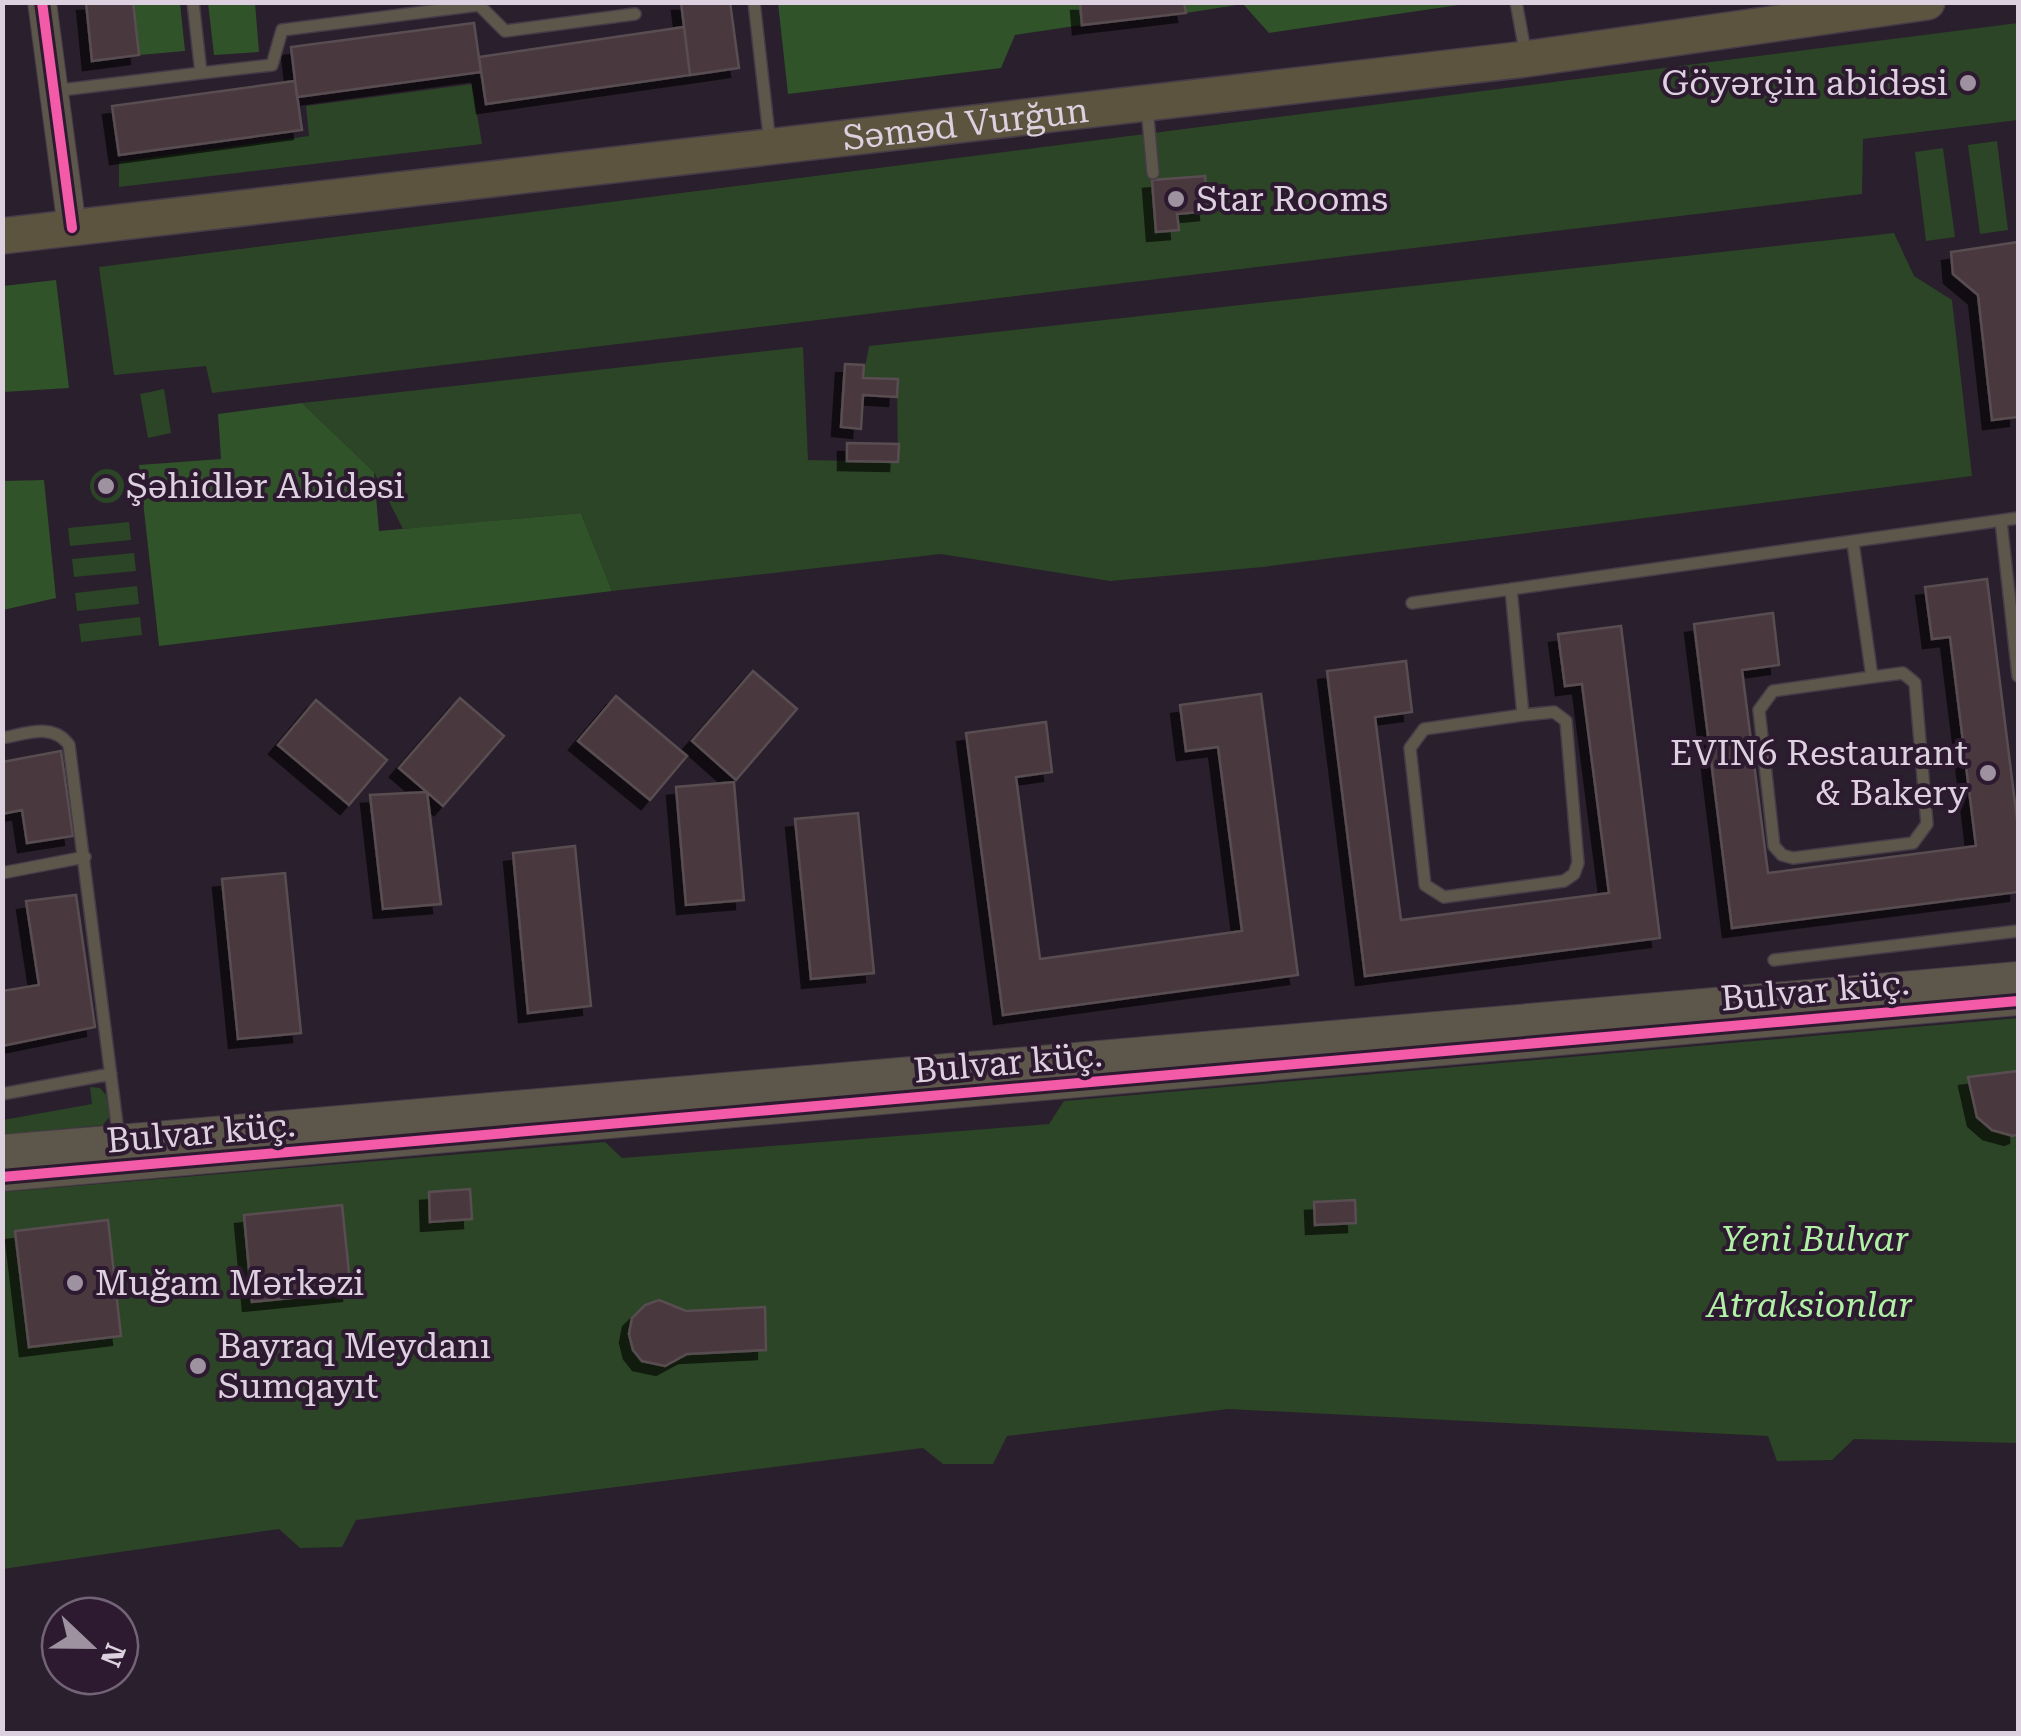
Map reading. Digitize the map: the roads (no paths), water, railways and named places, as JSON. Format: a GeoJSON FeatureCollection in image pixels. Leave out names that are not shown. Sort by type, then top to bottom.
{"type":"FeatureCollection","features":[{"type":"Feature","properties":{"kind":"main road","name":"Səməd Vurğun"},"geometry":{"type":"LineString","coordinates":[[2,236],[1526,59],[1926,2]]}},
{"type":"Feature","properties":{"kind":"street"},"geometry":{"type":"LineString","coordinates":[[42,2],[72,228]]}},
{"type":"Feature","properties":{"kind":"street","name":"Bulvar küç."},"geometry":{"type":"LineString","coordinates":[[2,1177],[2018,976]]}},
{"type":"Feature","properties":{"kind":"street","name":"Bulvar küç."},"geometry":{"type":"LineString","coordinates":[[1089,1070],[2018,1001]]}},
{"type":"Feature","properties":{"kind":"street","name":"Bulvar küç."},"geometry":{"type":"LineString","coordinates":[[2,1149],[634,1111]]}},
{"type":"Feature","properties":{"kind":"lane"},"geometry":{"type":"LineString","coordinates":[[192,2],[201,73]]}},
{"type":"Feature","properties":{"kind":"lane"},"geometry":{"type":"LineString","coordinates":[[754,2],[770,148]]}},
{"type":"Feature","properties":{"kind":"lane"},"geometry":{"type":"LineString","coordinates":[[1519,3],[1526,59]]}},
{"type":"Feature","properties":{"kind":"lane"},"geometry":{"type":"LineString","coordinates":[[53,91],[272,65],[282,30],[478,6],[505,30],[635,14]]}},
{"type":"Feature","properties":{"kind":"lane"},"geometry":{"type":"LineString","coordinates":[[1146,103],[1153,173]]}},
{"type":"Feature","properties":{"kind":"lane"},"geometry":{"type":"LineString","coordinates":[[1412,603],[2018,518]]}},
{"type":"Feature","properties":{"kind":"lane"},"geometry":{"type":"LineString","coordinates":[[2001,520],[2018,676]]}},
{"type":"Feature","properties":{"kind":"lane"},"geometry":{"type":"LineString","coordinates":[[1854,542],[1872,677]]}},
{"type":"Feature","properties":{"kind":"lane"},"geometry":{"type":"LineString","coordinates":[[1511,589],[1523,715]]}},
{"type":"Feature","properties":{"kind":"lane"},"geometry":{"type":"LineString","coordinates":[[1903,673],[1915,683],[1927,824],[1923,836],[1913,842],[1793,858],[1782,855],[1774,846],[1760,710],[1764,699],[1773,691],[1872,677],[1903,673]]}},
{"type":"Feature","properties":{"kind":"lane"},"geometry":{"type":"LineString","coordinates":[[1554,712],[1566,721],[1578,863],[1574,874],[1564,881],[1444,897],[1433,894],[1426,885],[1423,865],[1410,748],[1415,737],[1424,729],[1523,715],[1554,712]]}},
{"type":"Feature","properties":{"kind":"lane"},"geometry":{"type":"LineString","coordinates":[[2,738],[49,730],[69,745],[119,1140]]}},
{"type":"Feature","properties":{"kind":"lane"},"geometry":{"type":"LineString","coordinates":[[2,873],[85,857]]}},
{"type":"Feature","properties":{"kind":"lane"},"geometry":{"type":"LineString","coordinates":[[1774,960],[2018,931]]}},
{"type":"Feature","properties":{"kind":"lane"},"geometry":{"type":"LineString","coordinates":[[2,1094],[111,1074]]}},
{"type":"Feature","properties":{"kind":"place","name":"Göyərçin abidəsi"},"geometry":{"type":"Point","coordinates":[1968,83]}},
{"type":"Feature","properties":{"kind":"place","name":"Star Rooms"},"geometry":{"type":"Point","coordinates":[1176,199]}},
{"type":"Feature","properties":{"kind":"place","name":"Şəhidlər Abidəsi"},"geometry":{"type":"Point","coordinates":[106,486]}},
{"type":"Feature","properties":{"kind":"place","name":"EVIN6 Restaurant & Bakery"},"geometry":{"type":"Point","coordinates":[1988,773]}},
{"type":"Feature","properties":{"kind":"place","name":"Muğam Mərkəzi"},"geometry":{"type":"Point","coordinates":[75,1283]}},
{"type":"Feature","properties":{"kind":"place","name":"Bayraq Meydanı Sumqayıt"},"geometry":{"type":"Point","coordinates":[198,1366]}},
{"type":"Feature","properties":{"kind":"park label","name":"Yeni Bulvar"},"geometry":{"type":"Point","coordinates":[1815,1239]}},
{"type":"Feature","properties":{"kind":"park label","name":"Atraksionlar"},"geometry":{"type":"Point","coordinates":[1810,1305]}}]}
